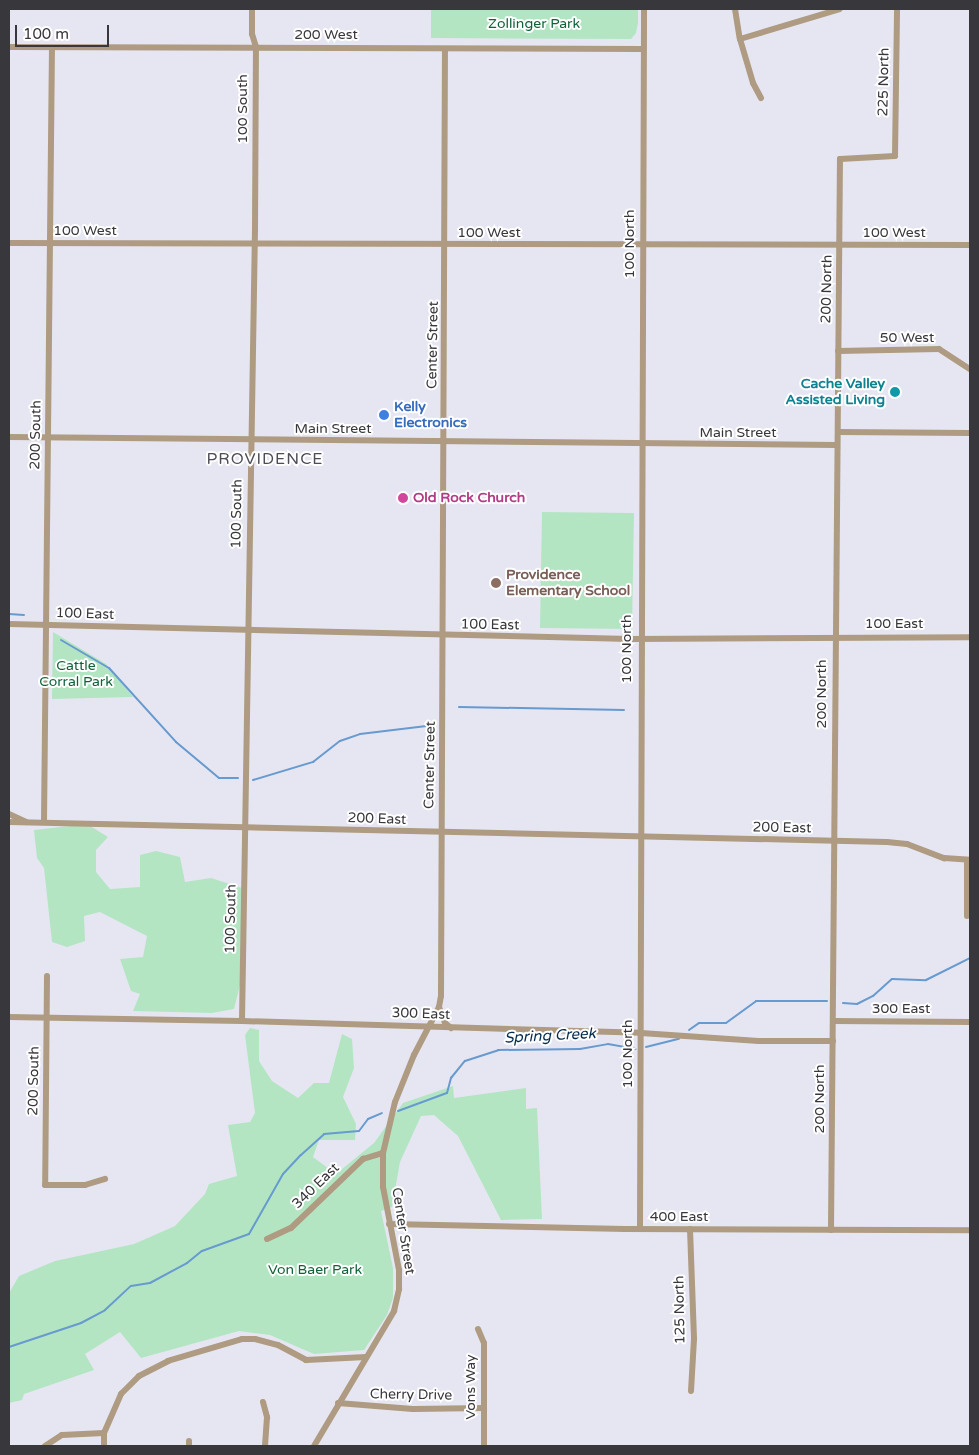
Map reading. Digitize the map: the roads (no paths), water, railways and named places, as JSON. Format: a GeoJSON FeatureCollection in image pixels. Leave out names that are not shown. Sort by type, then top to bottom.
{"type":"FeatureCollection","features":[{"type":"Feature","properties":{"kind":"street","name":"100 South"},"geometry":{"type":"LineString","coordinates":[[242,1021],[247,631],[255,245],[256,47],[252,34],[252,9]]}},
{"type":"Feature","properties":{"kind":"street","name":"100 North"},"geometry":{"type":"LineString","coordinates":[[640,1229],[640,445],[644,9]]}},
{"type":"Feature","properties":{"kind":"street"},"geometry":{"type":"LineString","coordinates":[[735,9],[740,39],[753,83],[761,98]]}},
{"type":"Feature","properties":{"kind":"street"},"geometry":{"type":"LineString","coordinates":[[740,39],[815,12],[840,9]]}},
{"type":"Feature","properties":{"kind":"street","name":"225 North"},"geometry":{"type":"LineString","coordinates":[[840,159],[896,156],[897,9]]}},
{"type":"Feature","properties":{"kind":"street","name":"200 West"},"geometry":{"type":"LineString","coordinates":[[9,47],[644,49]]}},
{"type":"Feature","properties":{"kind":"street","name":"200 South"},"geometry":{"type":"LineString","coordinates":[[44,822],[52,48]]}},
{"type":"Feature","properties":{"kind":"street","name":"Center Street"},"geometry":{"type":"LineString","coordinates":[[314,1446],[394,1311],[399,1289],[399,1270],[382,1187],[383,1153],[395,1102],[428,1027],[439,1007],[444,636],[445,48]]}},
{"type":"Feature","properties":{"kind":"street","name":"200 North"},"geometry":{"type":"LineString","coordinates":[[831,1230],[840,159]]}},
{"type":"Feature","properties":{"kind":"street","name":"100 West"},"geometry":{"type":"LineString","coordinates":[[9,243],[446,246],[840,246],[970,244]]}},
{"type":"Feature","properties":{"kind":"street","name":"50 West"},"geometry":{"type":"LineString","coordinates":[[838,351],[939,349],[970,369]]}},
{"type":"Feature","properties":{"kind":"street"},"geometry":{"type":"LineString","coordinates":[[838,432],[970,433]]}},
{"type":"Feature","properties":{"kind":"street","name":"Main Street"},"geometry":{"type":"LineString","coordinates":[[9,437],[251,442],[444,441],[640,445],[837,445]]}},
{"type":"Feature","properties":{"kind":"street","name":"100 East"},"geometry":{"type":"LineString","coordinates":[[9,624],[640,640],[970,637]]}},
{"type":"Feature","properties":{"kind":"street"},"geometry":{"type":"LineString","coordinates":[[9,814],[26,822]]}},
{"type":"Feature","properties":{"kind":"street","name":"200 East"},"geometry":{"type":"LineString","coordinates":[[9,822],[907,844],[944,858],[968,860]]}},
{"type":"Feature","properties":{"kind":"street"},"geometry":{"type":"LineString","coordinates":[[967,916],[968,860]]}},
{"type":"Feature","properties":{"kind":"street","name":"200 South"},"geometry":{"type":"LineString","coordinates":[[47,976],[45,1185],[85,1185],[105,1179]]}},
{"type":"Feature","properties":{"kind":"street"},"geometry":{"type":"LineString","coordinates":[[439,1007],[446,1023],[451,1028]]}},
{"type":"Feature","properties":{"kind":"street","name":"300 East"},"geometry":{"type":"LineString","coordinates":[[9,1017],[242,1021],[641,1033],[758,1041],[832,1041]]}},
{"type":"Feature","properties":{"kind":"street","name":"300 East"},"geometry":{"type":"LineString","coordinates":[[832,1021],[970,1022]]}},
{"type":"Feature","properties":{"kind":"street","name":"340 East"},"geometry":{"type":"LineString","coordinates":[[267,1239],[291,1228],[362,1159],[383,1153]]}},
{"type":"Feature","properties":{"kind":"street","name":"400 East"},"geometry":{"type":"LineString","coordinates":[[389,1224],[690,1230],[970,1230]]}},
{"type":"Feature","properties":{"kind":"street","name":"125 North"},"geometry":{"type":"LineString","coordinates":[[690,1230],[694,1339],[691,1391]]}},
{"type":"Feature","properties":{"kind":"street","name":"Vons Way"},"geometry":{"type":"LineString","coordinates":[[478,1329],[484,1344],[484,1446]]}},
{"type":"Feature","properties":{"kind":"street"},"geometry":{"type":"LineString","coordinates":[[104,1446],[104,1433],[121,1394],[139,1376],[168,1361],[242,1339],[265,1340],[306,1360],[366,1357]]}},
{"type":"Feature","properties":{"kind":"street"},"geometry":{"type":"LineString","coordinates":[[263,1402],[267,1418],[265,1446]]}},
{"type":"Feature","properties":{"kind":"street","name":"Cherry Drive"},"geometry":{"type":"LineString","coordinates":[[338,1403],[413,1408],[484,1408]]}},
{"type":"Feature","properties":{"kind":"street"},"geometry":{"type":"LineString","coordinates":[[45,1446],[62,1435],[104,1433]]}},
{"type":"Feature","properties":{"kind":"waterway"},"geometry":{"type":"LineString","coordinates":[[9,614],[24,615]]}},
{"type":"Feature","properties":{"kind":"waterway"},"geometry":{"type":"LineString","coordinates":[[61,640],[109,668],[176,742],[219,778],[238,778]]}},
{"type":"Feature","properties":{"kind":"waterway"},"geometry":{"type":"LineString","coordinates":[[459,707],[624,710]]}},
{"type":"Feature","properties":{"kind":"waterway"},"geometry":{"type":"LineString","coordinates":[[253,780],[313,762],[340,741],[360,734],[427,726]]}},
{"type":"Feature","properties":{"kind":"waterway","name":"Spring Creek"},"geometry":{"type":"LineString","coordinates":[[843,1003],[857,1004],[873,996],[892,979],[926,980],[970,958]]}},
{"type":"Feature","properties":{"kind":"waterway","name":"Spring Creek"},"geometry":{"type":"LineString","coordinates":[[689,1030],[699,1023],[726,1023],[756,1001],[827,1001]]}},
{"type":"Feature","properties":{"kind":"waterway","name":"Spring Creek"},"geometry":{"type":"LineString","coordinates":[[646,1047],[679,1039]]}},
{"type":"Feature","properties":{"kind":"waterway","name":"Spring Creek"},"geometry":{"type":"LineString","coordinates":[[398,1111],[447,1093],[451,1078],[465,1061],[498,1050],[580,1049],[608,1044],[636,1049]]}},
{"type":"Feature","properties":{"kind":"waterway","name":"Spring Creek"},"geometry":{"type":"LineString","coordinates":[[9,1347],[81,1323],[105,1310],[131,1286],[150,1283],[187,1263],[202,1251],[249,1234],[283,1174],[324,1134],[359,1131],[368,1119],[382,1113]]}},
{"type":"Feature","properties":{"kind":"place","name":"Cache Valley Assisted Living"},"geometry":{"type":"Point","coordinates":[895,392]}},
{"type":"Feature","properties":{"kind":"place","name":"Kelly Electronics"},"geometry":{"type":"Point","coordinates":[384,415]}},
{"type":"Feature","properties":{"kind":"place","name":"Old Rock Church"},"geometry":{"type":"Point","coordinates":[403,498]}},
{"type":"Feature","properties":{"kind":"place","name":"Providence Elementary School"},"geometry":{"type":"Point","coordinates":[496,583]}},
{"type":"Feature","properties":{"kind":"district","name":"PROVIDENCE"},"geometry":{"type":"Point","coordinates":[265,459]}},
{"type":"Feature","properties":{"kind":"park label","name":"Zollinger Park"},"geometry":{"type":"Point","coordinates":[534,24]}},
{"type":"Feature","properties":{"kind":"park label","name":"Cattle Corral Park"},"geometry":{"type":"Point","coordinates":[76,674]}},
{"type":"Feature","properties":{"kind":"park label","name":"Von Baer Park"},"geometry":{"type":"Point","coordinates":[315,1270]}}]}
